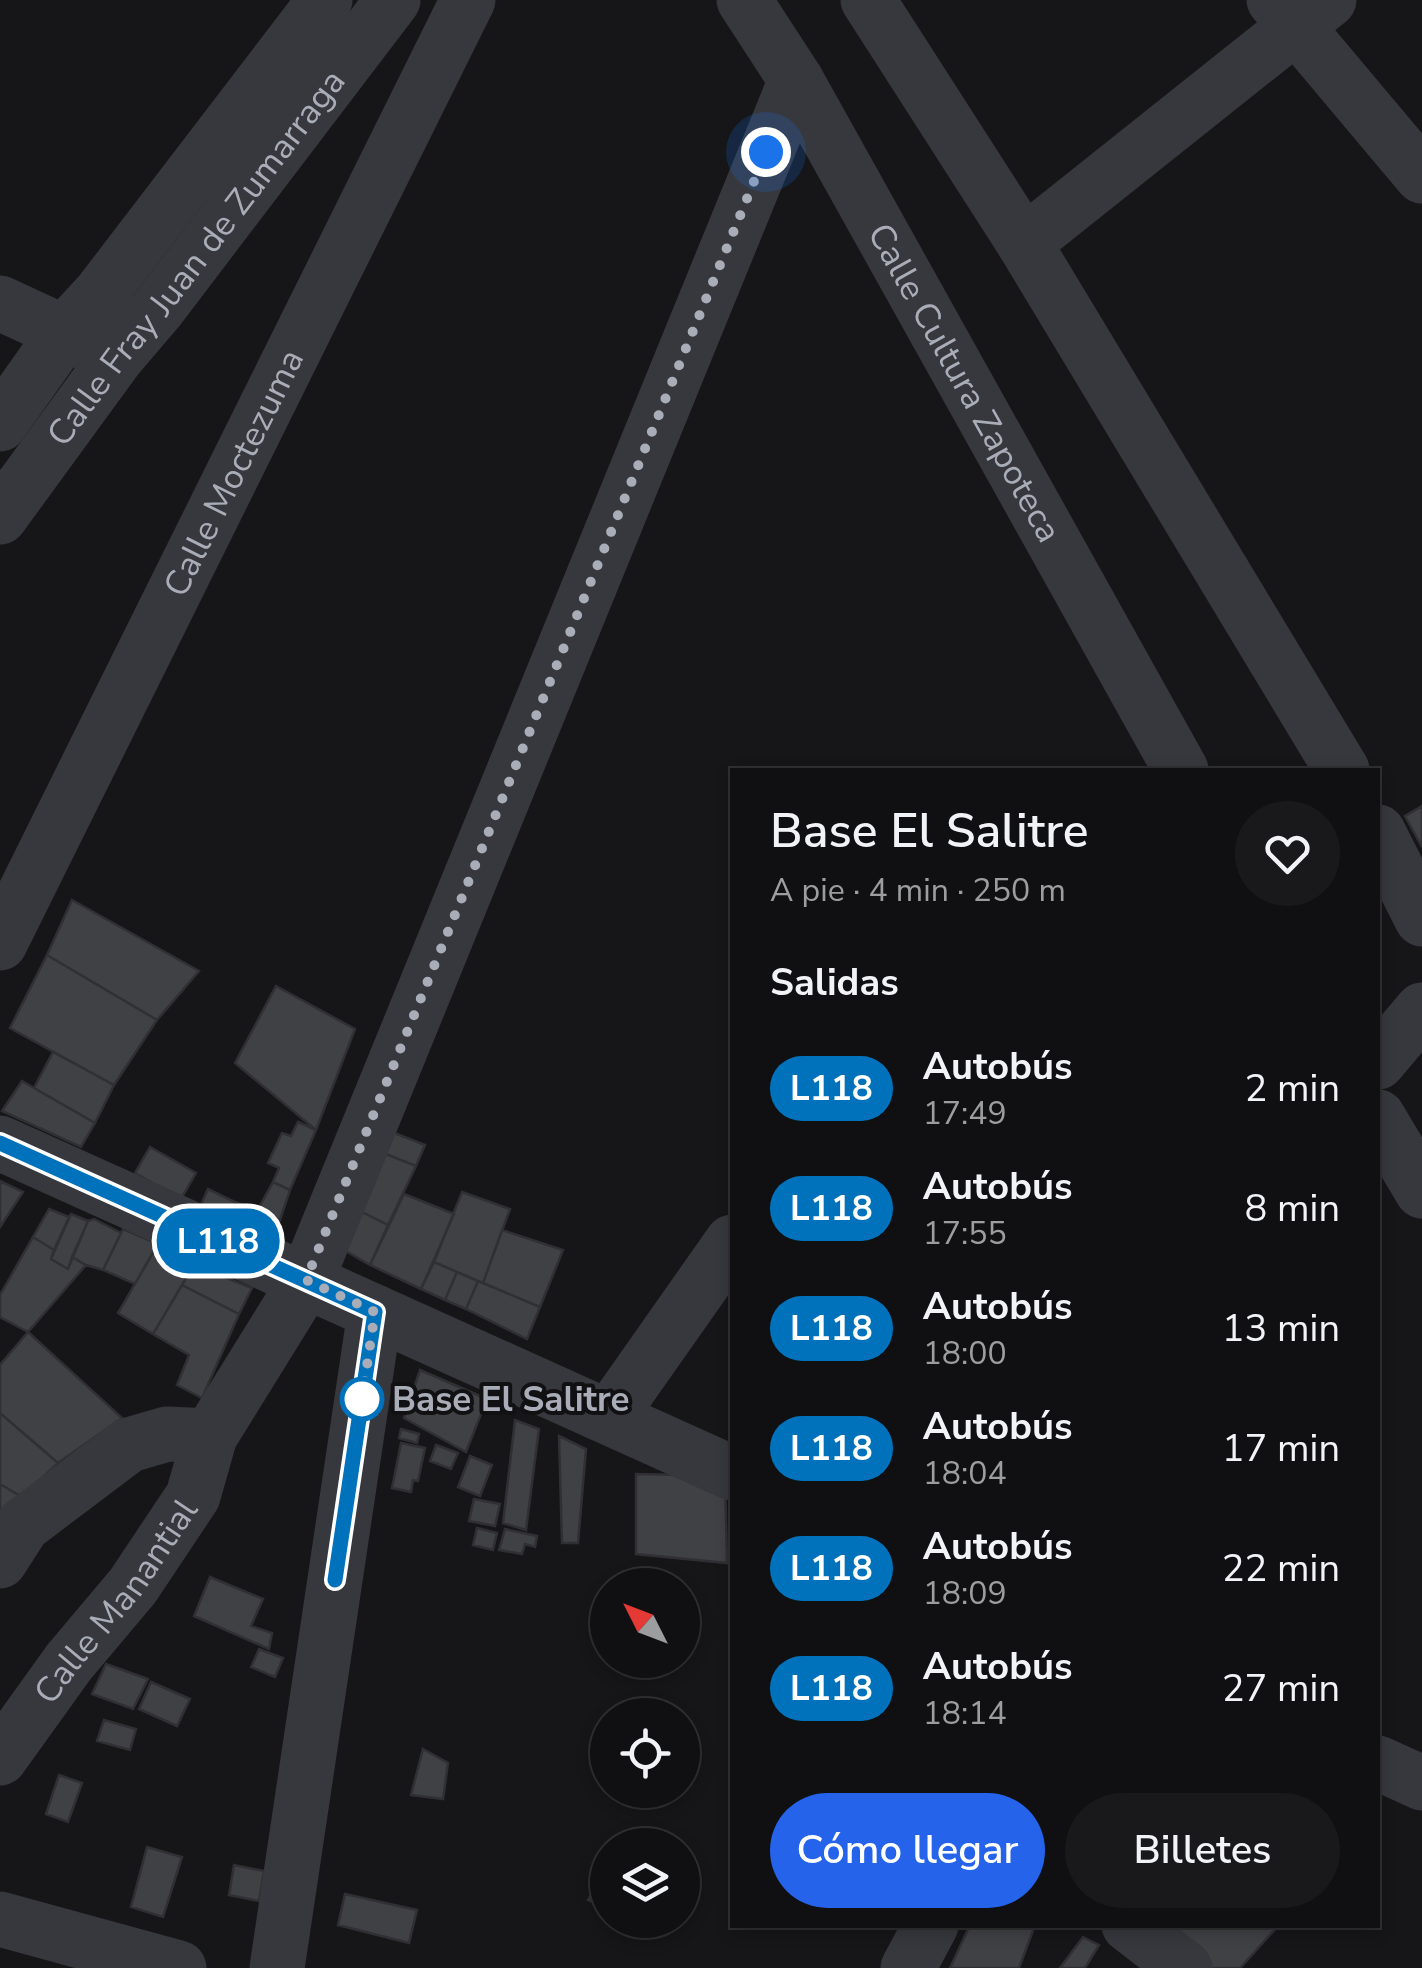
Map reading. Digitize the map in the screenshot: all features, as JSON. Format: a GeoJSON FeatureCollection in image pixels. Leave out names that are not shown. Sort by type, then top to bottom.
{"type":"FeatureCollection","features":[{"type":"Feature","properties":{"kind":"street","name":"Calle Fray Juan de Zumarraga"},"geometry":{"type":"LineString","coordinates":[[0,424],[65,332],[100,294],[325,0]]}},
{"type":"Feature","properties":{"kind":"street","name":"Calle Fray Juan de Zumarraga"},"geometry":{"type":"LineString","coordinates":[[0,517],[116,358],[393,0]]}},
{"type":"Feature","properties":{"kind":"street","name":"Calle Moctezuma"},"geometry":{"type":"LineString","coordinates":[[0,943],[468,0]]}},
{"type":"Feature","properties":{"kind":"street","name":"Calle Cultura Zapoteca"},"geometry":{"type":"LineString","coordinates":[[744,0],[796,80],[1181,768]]}},
{"type":"Feature","properties":{"kind":"street"},"geometry":{"type":"LineString","coordinates":[[868,0],[1024,243],[1341,768]]}},
{"type":"Feature","properties":{"kind":"street"},"geometry":{"type":"LineString","coordinates":[[1024,243],[1300,9],[1422,176]]}},
{"type":"Feature","properties":{"kind":"street","name":"Calle Manantial"},"geometry":{"type":"LineString","coordinates":[[0,1758],[68,1662],[133,1586],[192,1496],[210,1436],[306,1280],[796,80]]}},
{"type":"Feature","properties":{"kind":"street"},"geometry":{"type":"LineString","coordinates":[[0,303],[116,358]]}},
{"type":"Feature","properties":{"kind":"street"},"geometry":{"type":"LineString","coordinates":[[1380,836],[1422,919]]}},
{"type":"Feature","properties":{"kind":"street"},"geometry":{"type":"LineString","coordinates":[[1380,1060],[1422,1010]]}},
{"type":"Feature","properties":{"kind":"street"},"geometry":{"type":"LineString","coordinates":[[1380,1120],[1422,1191]]}},
{"type":"Feature","properties":{"kind":"street"},"geometry":{"type":"LineString","coordinates":[[0,1143],[730,1472]]}},
{"type":"Feature","properties":{"kind":"street"},"geometry":{"type":"LineString","coordinates":[[608,1417],[730,1245]]}},
{"type":"Feature","properties":{"kind":"street"},"geometry":{"type":"LineString","coordinates":[[277,1968],[375,1312]]}},
{"type":"Feature","properties":{"kind":"street"},"geometry":{"type":"LineString","coordinates":[[0,1561],[23,1525],[129,1445],[167,1434],[210,1436]]}},
{"type":"Feature","properties":{"kind":"street"},"geometry":{"type":"LineString","coordinates":[[1380,1764],[1422,1783]]}},
{"type":"Feature","properties":{"kind":"street"},"geometry":{"type":"LineString","coordinates":[[0,1919],[179,1968]]}},
{"type":"Feature","properties":{"kind":"street"},"geometry":{"type":"LineString","coordinates":[[908,1968],[929,1928]]}},
{"type":"Feature","properties":{"kind":"street"},"geometry":{"type":"LineString","coordinates":[[1133,1928],[1186,1968]]}},
{"type":"Feature","properties":{"kind":"building"},"geometry":{"type":"Polygon","coordinates":[[[1422,806],[1422,847],[1405,816],[1422,806]]]}},
{"type":"Feature","properties":{"kind":"building"},"geometry":{"type":"Polygon","coordinates":[[[72,900],[199,971],[157,1020],[47,955],[72,900]]]}},
{"type":"Feature","properties":{"kind":"building"},"geometry":{"type":"Polygon","coordinates":[[[47,955],[157,1020],[114,1085],[10,1028],[47,955]]]}},
{"type":"Feature","properties":{"kind":"building"},"geometry":{"type":"Polygon","coordinates":[[[276,986],[355,1029],[316,1130],[235,1063],[276,986]]]}},
{"type":"Feature","properties":{"kind":"building"},"geometry":{"type":"Polygon","coordinates":[[[53,1052],[114,1085],[95,1123],[34,1088],[53,1052]]]}},
{"type":"Feature","properties":{"kind":"building"},"geometry":{"type":"Polygon","coordinates":[[[22,1081],[95,1123],[81,1147],[2,1111],[22,1081]]]}},
{"type":"Feature","properties":{"kind":"building"},"geometry":{"type":"Polygon","coordinates":[[[298,1122],[316,1130],[290,1190],[273,1182],[279,1168],[268,1163],[282,1133],[291,1136],[298,1122]]]}},
{"type":"Feature","properties":{"kind":"building"},"geometry":{"type":"Polygon","coordinates":[[[384,1129],[425,1145],[416,1166],[376,1150],[384,1129]]]}},
{"type":"Feature","properties":{"kind":"building"},"geometry":{"type":"Polygon","coordinates":[[[150,1147],[196,1173],[181,1199],[135,1173],[150,1147]]]}},
{"type":"Feature","properties":{"kind":"building"},"geometry":{"type":"Polygon","coordinates":[[[376,1150],[416,1166],[388,1225],[354,1208],[376,1150]]]}},
{"type":"Feature","properties":{"kind":"building"},"geometry":{"type":"Polygon","coordinates":[[[0,1181],[23,1192],[0,1227],[0,1181]]]}},
{"type":"Feature","properties":{"kind":"building"},"geometry":{"type":"Polygon","coordinates":[[[273,1182],[290,1190],[280,1220],[257,1211],[273,1182]]]}},
{"type":"Feature","properties":{"kind":"building"},"geometry":{"type":"Polygon","coordinates":[[[208,1189],[235,1202],[222,1228],[196,1216],[208,1189]]]}},
{"type":"Feature","properties":{"kind":"building"},"geometry":{"type":"Polygon","coordinates":[[[462,1192],[510,1209],[483,1283],[434,1262],[462,1192]]]}},
{"type":"Feature","properties":{"kind":"building"},"geometry":{"type":"Polygon","coordinates":[[[404,1194],[454,1214],[421,1289],[370,1265],[404,1194]]]}},
{"type":"Feature","properties":{"kind":"building"},"geometry":{"type":"Polygon","coordinates":[[[235,1202],[264,1213],[252,1242],[222,1228],[235,1202]]]}},
{"type":"Feature","properties":{"kind":"building"},"geometry":{"type":"Polygon","coordinates":[[[354,1208],[388,1225],[370,1265],[337,1246],[354,1208]]]}},
{"type":"Feature","properties":{"kind":"building"},"geometry":{"type":"Polygon","coordinates":[[[49,1209],[69,1217],[54,1250],[33,1237],[49,1209]]]}},
{"type":"Feature","properties":{"kind":"building"},"geometry":{"type":"Polygon","coordinates":[[[264,1213],[280,1220],[268,1248],[252,1242],[264,1213]]]}},
{"type":"Feature","properties":{"kind":"building"},"geometry":{"type":"Polygon","coordinates":[[[71,1214],[88,1221],[68,1269],[51,1259],[71,1214]]]}},
{"type":"Feature","properties":{"kind":"building"},"geometry":{"type":"Polygon","coordinates":[[[94,1219],[121,1233],[103,1270],[72,1257],[88,1221],[94,1219]]]}},
{"type":"Feature","properties":{"kind":"building"},"geometry":{"type":"Polygon","coordinates":[[[123,1229],[158,1244],[135,1284],[103,1270],[123,1229]]]}},
{"type":"Feature","properties":{"kind":"building"},"geometry":{"type":"Polygon","coordinates":[[[502,1230],[563,1250],[540,1307],[483,1283],[502,1230]]]}},
{"type":"Feature","properties":{"kind":"building"},"geometry":{"type":"Polygon","coordinates":[[[33,1237],[54,1250],[51,1259],[68,1269],[72,1257],[86,1265],[28,1332],[0,1317],[0,1295],[33,1237]]]}},
{"type":"Feature","properties":{"kind":"building"},"geometry":{"type":"Polygon","coordinates":[[[158,1244],[194,1265],[153,1334],[118,1313],[158,1244]]]}},
{"type":"Feature","properties":{"kind":"building"},"geometry":{"type":"Polygon","coordinates":[[[434,1262],[457,1272],[445,1300],[421,1289],[434,1262]]]}},
{"type":"Feature","properties":{"kind":"building"},"geometry":{"type":"Polygon","coordinates":[[[194,1265],[252,1288],[239,1314],[182,1285],[194,1265]]]}},
{"type":"Feature","properties":{"kind":"building"},"geometry":{"type":"Polygon","coordinates":[[[457,1272],[478,1281],[466,1309],[445,1300],[457,1272]]]}},
{"type":"Feature","properties":{"kind":"building"},"geometry":{"type":"Polygon","coordinates":[[[478,1281],[540,1307],[527,1339],[466,1309],[478,1281]]]}},
{"type":"Feature","properties":{"kind":"building"},"geometry":{"type":"Polygon","coordinates":[[[182,1285],[239,1314],[202,1398],[177,1385],[189,1355],[153,1334],[182,1285]]]}},
{"type":"Feature","properties":{"kind":"building"},"geometry":{"type":"Polygon","coordinates":[[[28,1332],[122,1418],[58,1463],[0,1413],[0,1365],[28,1332]]]}},
{"type":"Feature","properties":{"kind":"building"},"geometry":{"type":"Polygon","coordinates":[[[420,1370],[487,1399],[466,1452],[404,1418],[420,1370]]]}},
{"type":"Feature","properties":{"kind":"building"},"geometry":{"type":"Polygon","coordinates":[[[0,1413],[58,1463],[22,1497],[0,1484],[0,1413]]]}},
{"type":"Feature","properties":{"kind":"building"},"geometry":{"type":"Polygon","coordinates":[[[515,1420],[539,1429],[526,1530],[503,1523],[515,1420]]]}},
{"type":"Feature","properties":{"kind":"building"},"geometry":{"type":"Polygon","coordinates":[[[401,1429],[419,1434],[417,1443],[399,1438],[401,1429]]]}},
{"type":"Feature","properties":{"kind":"building"},"geometry":{"type":"Polygon","coordinates":[[[559,1436],[586,1449],[578,1543],[562,1543],[559,1436]]]}},
{"type":"Feature","properties":{"kind":"building"},"geometry":{"type":"Polygon","coordinates":[[[401,1443],[425,1448],[418,1481],[413,1480],[411,1492],[392,1488],[401,1443]]]}},
{"type":"Feature","properties":{"kind":"building"},"geometry":{"type":"Polygon","coordinates":[[[436,1445],[458,1453],[451,1469],[430,1461],[436,1445]]]}},
{"type":"Feature","properties":{"kind":"building"},"geometry":{"type":"Polygon","coordinates":[[[470,1456],[492,1465],[480,1496],[458,1487],[470,1456]]]}},
{"type":"Feature","properties":{"kind":"building"},"geometry":{"type":"Polygon","coordinates":[[[636,1474],[725,1476],[727,1563],[636,1554],[636,1474]]]}},
{"type":"Feature","properties":{"kind":"building"},"geometry":{"type":"Polygon","coordinates":[[[0,1484],[22,1497],[0,1525],[0,1484]]]}},
{"type":"Feature","properties":{"kind":"building"},"geometry":{"type":"Polygon","coordinates":[[[474,1499],[500,1504],[495,1526],[469,1521],[474,1499]]]}},
{"type":"Feature","properties":{"kind":"building"},"geometry":{"type":"Polygon","coordinates":[[[477,1528],[497,1533],[493,1550],[473,1545],[477,1528]]]}},
{"type":"Feature","properties":{"kind":"building"},"geometry":{"type":"Polygon","coordinates":[[[505,1529],[537,1536],[535,1547],[525,1544],[522,1554],[499,1550],[505,1529]]]}},
{"type":"Feature","properties":{"kind":"building"},"geometry":{"type":"Polygon","coordinates":[[[210,1577],[263,1599],[251,1626],[272,1633],[269,1649],[194,1616],[210,1577]]]}},
{"type":"Feature","properties":{"kind":"building"},"geometry":{"type":"Polygon","coordinates":[[[259,1649],[283,1658],[275,1677],[251,1667],[259,1649]]]}},
{"type":"Feature","properties":{"kind":"building"},"geometry":{"type":"Polygon","coordinates":[[[106,1664],[148,1679],[133,1709],[92,1694],[106,1664]]]}},
{"type":"Feature","properties":{"kind":"building"},"geometry":{"type":"Polygon","coordinates":[[[151,1682],[190,1699],[177,1726],[139,1709],[151,1682]]]}},
{"type":"Feature","properties":{"kind":"building"},"geometry":{"type":"Polygon","coordinates":[[[104,1720],[136,1729],[130,1750],[97,1741],[104,1720]]]}},
{"type":"Feature","properties":{"kind":"building"},"geometry":{"type":"Polygon","coordinates":[[[423,1749],[448,1763],[443,1799],[411,1795],[423,1749]]]}},
{"type":"Feature","properties":{"kind":"building"},"geometry":{"type":"Polygon","coordinates":[[[59,1775],[82,1783],[68,1822],[46,1814],[59,1775]]]}},
{"type":"Feature","properties":{"kind":"building"},"geometry":{"type":"Polygon","coordinates":[[[147,1847],[182,1857],[163,1917],[131,1907],[147,1847]]]}},
{"type":"Feature","properties":{"kind":"building"},"geometry":{"type":"Polygon","coordinates":[[[234,1865],[264,1871],[259,1901],[229,1895],[234,1865]]]}},
{"type":"Feature","properties":{"kind":"building"},"geometry":{"type":"Polygon","coordinates":[[[345,1894],[417,1910],[409,1943],[338,1925],[345,1894]]]}},
{"type":"Feature","properties":{"kind":"building"},"geometry":{"type":"Polygon","coordinates":[[[969,1928],[1034,1928],[1019,1968],[950,1968],[969,1928]]]}},
{"type":"Feature","properties":{"kind":"building"},"geometry":{"type":"Polygon","coordinates":[[[1174,1928],[1276,1928],[1240,1968],[1193,1968],[1165,1942],[1174,1928]]]}},
{"type":"Feature","properties":{"kind":"building"},"geometry":{"type":"Polygon","coordinates":[[[1083,1937],[1099,1945],[1085,1968],[1060,1968],[1083,1937]]]}},
{"type":"Feature","properties":{"kind":"bus line","name":"L118"},"geometry":{"type":"LineString","coordinates":[[0,1143],[375,1312],[335,1580]]}},
{"type":"Feature","properties":{"kind":"place","name":"Base El Salitre"},"geometry":{"type":"Point","coordinates":[362,1399]}},
{"type":"Feature","properties":{"kind":"route"},"geometry":{"type":"LineString","coordinates":[[362,1399],[375,1312],[306,1280],[766,152]]}}]}
